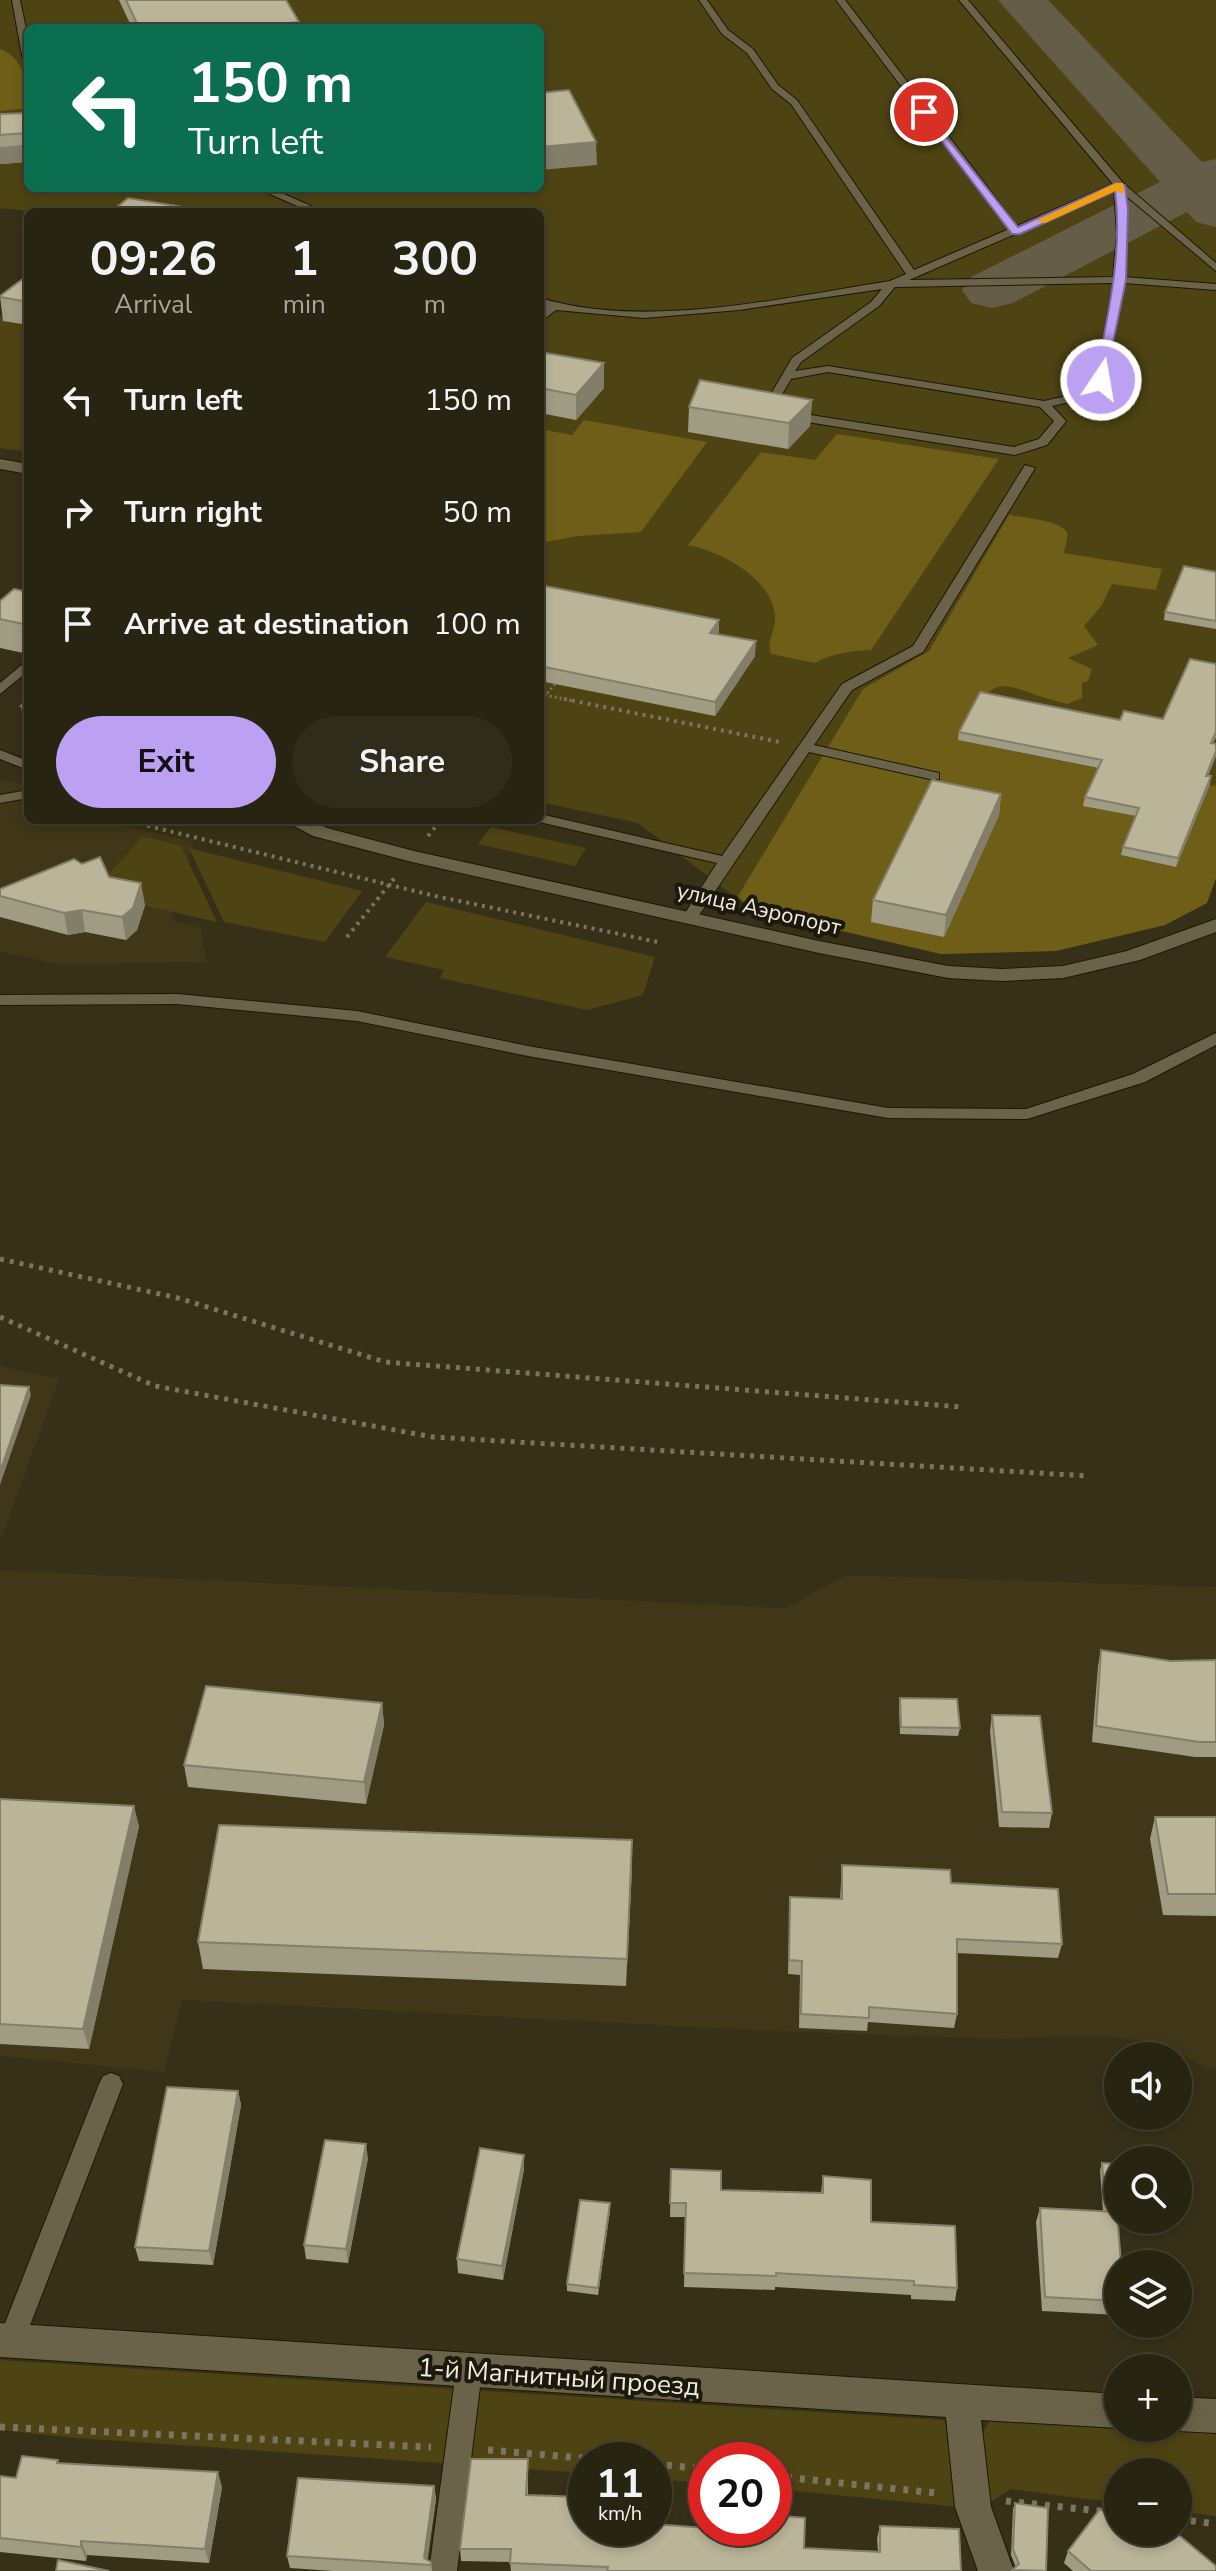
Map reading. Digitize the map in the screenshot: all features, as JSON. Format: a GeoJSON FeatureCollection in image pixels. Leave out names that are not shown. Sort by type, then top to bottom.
{"type":"FeatureCollection","features":[{"type":"Feature","properties":{"kind":"main road"},"geometry":{"type":"LineString","coordinates":[[0,464],[24,468]]}},
{"type":"Feature","properties":{"kind":"main road","name":"улица Аэропорт"},"geometry":{"type":"LineString","coordinates":[[302,824],[320,832],[412,856],[917,966],[1002,975],[1063,972],[1133,956],[1216,925]]}},
{"type":"Feature","properties":{"kind":"main road","name":"1-й Магнитный проезд"},"geometry":{"type":"LineString","coordinates":[[6,2340],[1104,2410]]}},
{"type":"Feature","properties":{"kind":"main road"},"geometry":{"type":"LineString","coordinates":[[962,2403],[973,2507],[996,2571]]}},
{"type":"Feature","properties":{"kind":"main road"},"geometry":{"type":"LineString","coordinates":[[1192,2415],[1216,2416]]}},
{"type":"Feature","properties":{"kind":"lane"},"geometry":{"type":"LineString","coordinates":[[16,0],[24,41]]}},
{"type":"Feature","properties":{"kind":"lane"},"geometry":{"type":"LineString","coordinates":[[703,0],[725,32],[750,51],[775,87],[794,102],[913,276]]}},
{"type":"Feature","properties":{"kind":"lane"},"geometry":{"type":"LineString","coordinates":[[840,0],[1016,232]]}},
{"type":"Feature","properties":{"kind":"lane"},"geometry":{"type":"LineString","coordinates":[[963,0],[1119,185],[1216,268]]}},
{"type":"Feature","properties":{"kind":"lane"},"geometry":{"type":"LineString","coordinates":[[1044,404],[1060,421],[1043,442],[1015,451],[782,414],[770,406],[796,360],[875,304],[892,284],[1119,185]]}},
{"type":"Feature","properties":{"kind":"lane"},"geometry":{"type":"LineString","coordinates":[[806,353],[812,362],[828,369],[1044,404],[1075,398],[1101,380],[1120,280],[1123,210],[1119,185]]}},
{"type":"Feature","properties":{"kind":"lane"},"geometry":{"type":"LineString","coordinates":[[271,192],[310,208]]}},
{"type":"Feature","properties":{"kind":"lane"},"geometry":{"type":"LineString","coordinates":[[544,303],[644,315],[739,307],[892,284],[1120,280],[1216,287]]}},
{"type":"Feature","properties":{"kind":"lane"},"geometry":{"type":"LineString","coordinates":[[544,315],[553,306]]}},
{"type":"Feature","properties":{"kind":"lane"},"geometry":{"type":"LineString","coordinates":[[787,376],[828,369]]}},
{"type":"Feature","properties":{"kind":"lane"},"geometry":{"type":"LineString","coordinates":[[690,918],[847,687],[918,649],[1029,468]]}},
{"type":"Feature","properties":{"kind":"lane"},"geometry":{"type":"LineString","coordinates":[[0,690],[24,668]]}},
{"type":"Feature","properties":{"kind":"lane"},"geometry":{"type":"LineString","coordinates":[[805,747],[934,776]]}},
{"type":"Feature","properties":{"kind":"lane"},"geometry":{"type":"LineString","coordinates":[[0,754],[24,764]]}},
{"type":"Feature","properties":{"kind":"lane"},"geometry":{"type":"LineString","coordinates":[[0,799],[24,795]]}},
{"type":"Feature","properties":{"kind":"lane"},"geometry":{"type":"LineString","coordinates":[[544,819],[726,861]]}},
{"type":"Feature","properties":{"kind":"lane"},"geometry":{"type":"LineString","coordinates":[[0,1000],[177,999],[357,1016],[528,1051],[888,1113],[1027,1114],[1139,1078],[1216,1038]]}},
{"type":"Feature","properties":{"kind":"lane"},"geometry":{"type":"LineString","coordinates":[[6,2340],[111,2084]]}},
{"type":"Feature","properties":{"kind":"lane"},"geometry":{"type":"LineString","coordinates":[[443,2571],[469,2371]]}},
{"type":"Feature","properties":{"kind":"path"},"geometry":{"type":"LineString","coordinates":[[544,694],[555,684]]}},
{"type":"Feature","properties":{"kind":"path"},"geometry":{"type":"LineString","coordinates":[[544,695],[805,747]]}},
{"type":"Feature","properties":{"kind":"path"},"geometry":{"type":"LineString","coordinates":[[140,824],[435,896],[658,942]]}},
{"type":"Feature","properties":{"kind":"path"},"geometry":{"type":"LineString","coordinates":[[0,1259],[178,1298],[385,1362],[962,1407]]}},
{"type":"Feature","properties":{"kind":"path"},"geometry":{"type":"LineString","coordinates":[[0,1317],[155,1386],[433,1437],[1089,1476]]}},
{"type":"Feature","properties":{"kind":"path"},"geometry":{"type":"LineString","coordinates":[[0,2427],[459,2448],[568,2457]]}},
{"type":"Feature","properties":{"kind":"path"},"geometry":{"type":"LineString","coordinates":[[1192,2521],[1216,2524]]}},
{"type":"Feature","properties":{"kind":"shaded area"},"geometry":{"type":"Polygon","coordinates":[[[0,0],[1216,0],[1216,878],[1207,903],[1165,925],[1056,951],[941,954],[752,910],[638,823],[544,803],[544,208],[24,208],[24,211],[0,208],[0,0]]]}},
{"type":"Feature","properties":{"kind":"shaded area"},"geometry":{"type":"Polygon","coordinates":[[[0,49],[14,58],[23,73],[24,108],[0,111],[0,49]]]}},
{"type":"Feature","properties":{"kind":"shaded area"},"geometry":{"type":"Polygon","coordinates":[[[24,299],[24,451],[0,448],[0,317],[24,299]]]}},
{"type":"Feature","properties":{"kind":"shaded area"},"geometry":{"type":"Polygon","coordinates":[[[584,420],[707,442],[641,532],[578,536],[544,542],[544,430],[572,435],[584,420]]]}},
{"type":"Feature","properties":{"kind":"shaded area"},"geometry":{"type":"Polygon","coordinates":[[[837,434],[999,459],[871,650],[842,653],[815,663],[771,654],[775,617],[765,591],[730,560],[688,545],[761,452],[815,460],[837,434]]]}},
{"type":"Feature","properties":{"kind":"shaded area"},"geometry":{"type":"Polygon","coordinates":[[[1009,515],[1041,520],[1064,529],[1067,535],[1064,553],[1162,569],[1156,590],[1112,584],[1102,605],[1084,626],[1098,645],[1068,658],[1092,669],[1088,681],[1082,683],[1082,698],[1067,704],[1001,686],[983,699],[959,740],[1100,769],[1138,817],[1122,855],[1176,867],[1209,786],[1216,785],[1216,878],[1207,903],[1165,925],[1056,951],[941,954],[752,910],[738,896],[863,689],[929,651],[1009,515]]]}},
{"type":"Feature","properties":{"kind":"shaded area"},"geometry":{"type":"Polygon","coordinates":[[[0,779],[24,785],[24,824],[116,824],[194,842],[171,920],[201,928],[206,962],[59,964],[0,952],[0,779]]]}},
{"type":"Feature","properties":{"kind":"shaded area"},"geometry":{"type":"Polygon","coordinates":[[[491,827],[586,848],[575,866],[478,844],[491,827]]]}},
{"type":"Feature","properties":{"kind":"shaded area"},"geometry":{"type":"Polygon","coordinates":[[[143,836],[181,846],[217,922],[117,899],[104,880],[143,836]]]}},
{"type":"Feature","properties":{"kind":"shaded area"},"geometry":{"type":"Polygon","coordinates":[[[189,848],[362,891],[325,942],[224,922],[189,848]]]}},
{"type":"Feature","properties":{"kind":"shaded area"},"geometry":{"type":"Polygon","coordinates":[[[426,902],[655,957],[643,995],[587,1010],[440,978],[444,970],[385,957],[426,902]]]}},
{"type":"Feature","properties":{"kind":"shaded area"},"geometry":{"type":"Polygon","coordinates":[[[0,1366],[59,1379],[0,1542],[0,1366]]]}},
{"type":"Feature","properties":{"kind":"shaded area"},"geometry":{"type":"Polygon","coordinates":[[[0,1570],[785,1608],[847,1575],[1216,1587],[1216,2069],[1209,2069],[1192,2060],[1192,2042],[1152,2042],[1097,2035],[1003,2039],[770,2031],[182,2000],[164,2072],[0,2056],[0,1570]]]}},
{"type":"Feature","properties":{"kind":"shaded area"},"geometry":{"type":"Polygon","coordinates":[[[0,2360],[944,2420],[956,2451],[959,2507],[792,2491],[792,2442],[688,2442],[688,2482],[672,2480],[672,2442],[568,2442],[568,2472],[76,2438],[0,2430],[0,2360]]]}},
{"type":"Feature","properties":{"kind":"shaded area"},"geometry":{"type":"Polygon","coordinates":[[[990,2420],[1104,2426],[1104,2442],[1192,2442],[1192,2431],[1216,2432],[1216,2516],[1192,2513],[1192,2458],[1104,2458],[1104,2501],[1011,2489],[984,2506],[979,2440],[990,2420]]]}},
{"type":"Feature","properties":{"kind":"building"},"geometry":{"type":"Polygon","coordinates":[[[126,0],[286,0],[299,22],[277,24],[137,24],[126,0]]]}},
{"type":"Feature","properties":{"kind":"building"},"geometry":{"type":"Polygon","coordinates":[[[569,90],[596,142],[544,147],[544,93],[569,90]]]}},
{"type":"Feature","properties":{"kind":"building"},"geometry":{"type":"Polygon","coordinates":[[[24,113],[24,133],[0,135],[0,114],[24,113]]]}},
{"type":"Feature","properties":{"kind":"building"},"geometry":{"type":"Polygon","coordinates":[[[128,198],[183,207],[182,208],[116,208],[128,198]]]}},
{"type":"Feature","properties":{"kind":"building"},"geometry":{"type":"Polygon","coordinates":[[[24,278],[24,301],[0,296],[24,278]]]}},
{"type":"Feature","properties":{"kind":"building"},"geometry":{"type":"Polygon","coordinates":[[[544,353],[604,363],[576,395],[544,389],[544,353]]]}},
{"type":"Feature","properties":{"kind":"building"},"geometry":{"type":"Polygon","coordinates":[[[700,380],[812,400],[789,423],[689,407],[700,380]]]}},
{"type":"Feature","properties":{"kind":"building"},"geometry":{"type":"Polygon","coordinates":[[[1184,566],[1216,572],[1216,621],[1165,612],[1184,566]]]}},
{"type":"Feature","properties":{"kind":"building"},"geometry":{"type":"Polygon","coordinates":[[[544,586],[719,620],[710,633],[756,641],[715,702],[544,667],[544,586]]]}},
{"type":"Feature","properties":{"kind":"building"},"geometry":{"type":"Polygon","coordinates":[[[14,589],[24,591],[24,624],[0,619],[0,601],[14,589]]]}},
{"type":"Feature","properties":{"kind":"building"},"geometry":{"type":"Polygon","coordinates":[[[1190,659],[1216,664],[1216,732],[1211,743],[1216,744],[1216,751],[1206,776],[1211,776],[1178,858],[1123,847],[1139,808],[1085,797],[1102,760],[959,732],[980,692],[1120,720],[1124,711],[1163,719],[1190,659]]]}},
{"type":"Feature","properties":{"kind":"building"},"geometry":{"type":"Polygon","coordinates":[[[932,780],[1001,794],[946,915],[873,900],[932,780]]]}},
{"type":"Feature","properties":{"kind":"building"},"geometry":{"type":"Polygon","coordinates":[[[100,857],[109,877],[141,883],[133,908],[122,917],[82,910],[64,913],[0,896],[0,889],[74,859],[82,864],[100,857]]]}},
{"type":"Feature","properties":{"kind":"building"},"geometry":{"type":"Polygon","coordinates":[[[0,1385],[29,1387],[0,1472],[0,1385]]]}},
{"type":"Feature","properties":{"kind":"building"},"geometry":{"type":"Polygon","coordinates":[[[1101,1650],[1170,1661],[1216,1660],[1216,1742],[1096,1726],[1101,1650]]]}},
{"type":"Feature","properties":{"kind":"building"},"geometry":{"type":"Polygon","coordinates":[[[206,1686],[382,1703],[364,1782],[184,1765],[206,1686]]]}},
{"type":"Feature","properties":{"kind":"building"},"geometry":{"type":"Polygon","coordinates":[[[900,1698],[957,1699],[960,1728],[901,1727],[900,1698]]]}},
{"type":"Feature","properties":{"kind":"building"},"geometry":{"type":"Polygon","coordinates":[[[992,1715],[1040,1716],[1052,1813],[1002,1812],[992,1715]]]}},
{"type":"Feature","properties":{"kind":"building"},"geometry":{"type":"Polygon","coordinates":[[[0,1799],[134,1806],[83,2029],[0,2024],[0,1799]]]}},
{"type":"Feature","properties":{"kind":"building"},"geometry":{"type":"Polygon","coordinates":[[[1155,1817],[1216,1817],[1216,1894],[1168,1894],[1155,1817]]]}},
{"type":"Feature","properties":{"kind":"building"},"geometry":{"type":"Polygon","coordinates":[[[219,1825],[632,1840],[627,1959],[198,1942],[219,1825]]]}},
{"type":"Feature","properties":{"kind":"building"},"geometry":{"type":"Polygon","coordinates":[[[842,1865],[950,1870],[951,1883],[1058,1889],[1062,1944],[957,1939],[957,2014],[869,2007],[869,2018],[801,2014],[802,1961],[789,1960],[790,1897],[842,1899],[842,1865]]]}},
{"type":"Feature","properties":{"kind":"building"},"geometry":{"type":"Polygon","coordinates":[[[167,2087],[238,2091],[209,2251],[135,2247],[167,2087]]]}},
{"type":"Feature","properties":{"kind":"building"},"geometry":{"type":"Polygon","coordinates":[[[325,2140],[366,2144],[346,2249],[304,2245],[325,2140]]]}},
{"type":"Feature","properties":{"kind":"building"},"geometry":{"type":"Polygon","coordinates":[[[480,2148],[524,2155],[502,2266],[457,2259],[480,2148]]]}},
{"type":"Feature","properties":{"kind":"building"},"geometry":{"type":"Polygon","coordinates":[[[671,2169],[721,2171],[721,2190],[823,2193],[823,2176],[871,2180],[871,2222],[955,2226],[957,2288],[914,2285],[914,2281],[776,2273],[776,2276],[684,2273],[686,2203],[670,2203],[671,2169]]]}},
{"type":"Feature","properties":{"kind":"building"},"geometry":{"type":"Polygon","coordinates":[[[580,2200],[610,2203],[598,2288],[567,2284],[580,2200]]]}},
{"type":"Feature","properties":{"kind":"building"},"geometry":{"type":"Polygon","coordinates":[[[1040,2208],[1104,2211],[1104,2234],[1119,2234],[1120,2250],[1104,2250],[1104,2300],[1045,2297],[1040,2208]]]}},
{"type":"Feature","properties":{"kind":"building"},"geometry":{"type":"Polygon","coordinates":[[[22,2456],[58,2460],[57,2463],[218,2472],[205,2549],[81,2541],[81,2547],[0,2538],[0,2476],[16,2478],[22,2456]]]}},
{"type":"Feature","properties":{"kind":"building"},"geometry":{"type":"Polygon","coordinates":[[[471,2459],[528,2459],[526,2495],[568,2496],[568,2546],[672,2546],[672,2525],[688,2527],[688,2546],[792,2546],[792,2517],[805,2518],[804,2548],[880,2552],[880,2526],[959,2529],[961,2571],[607,2571],[608,2567],[510,2563],[511,2549],[460,2549],[471,2459]]]}},
{"type":"Feature","properties":{"kind":"building"},"geometry":{"type":"Polygon","coordinates":[[[298,2478],[434,2486],[424,2558],[431,2565],[287,2556],[298,2478]]]}},
{"type":"Feature","properties":{"kind":"building"},"geometry":{"type":"Polygon","coordinates":[[[1015,2503],[1048,2508],[1046,2571],[1012,2570],[1019,2564],[1013,2549],[1015,2503]]]}},
{"type":"Feature","properties":{"kind":"building"},"geometry":{"type":"Polygon","coordinates":[[[1100,2509],[1104,2512],[1104,2546],[1192,2546],[1216,2566],[1216,2571],[1091,2571],[1068,2551],[1100,2509]]]}},
{"type":"Feature","properties":{"kind":"building"},"geometry":{"type":"Polygon","coordinates":[[[58,2560],[109,2571],[56,2571],[58,2560]]]}},
{"type":"Feature","properties":{"kind":"taxiway"},"geometry":{"type":"LineString","coordinates":[[1022,0],[1194,186]]}},
{"type":"Feature","properties":{"kind":"taxiway"},"geometry":{"type":"LineString","coordinates":[[1194,186],[1216,175]]}},
{"type":"Feature","properties":{"kind":"taxiway"},"geometry":{"type":"LineString","coordinates":[[992,290],[1194,186]]}},
{"type":"Feature","properties":{"kind":"taxiway"},"geometry":{"type":"LineString","coordinates":[[1194,186],[1216,210]]}},
{"type":"Feature","properties":{"kind":"slow traffic"},"geometry":{"type":"LineString","coordinates":[[1042,221],[1119,185],[1120,191]]}},
{"type":"Feature","properties":{"kind":"route"},"geometry":{"type":"LineString","coordinates":[[924,112],[1016,232],[1119,185],[1123,210],[1120,280],[1101,380]]}}]}
